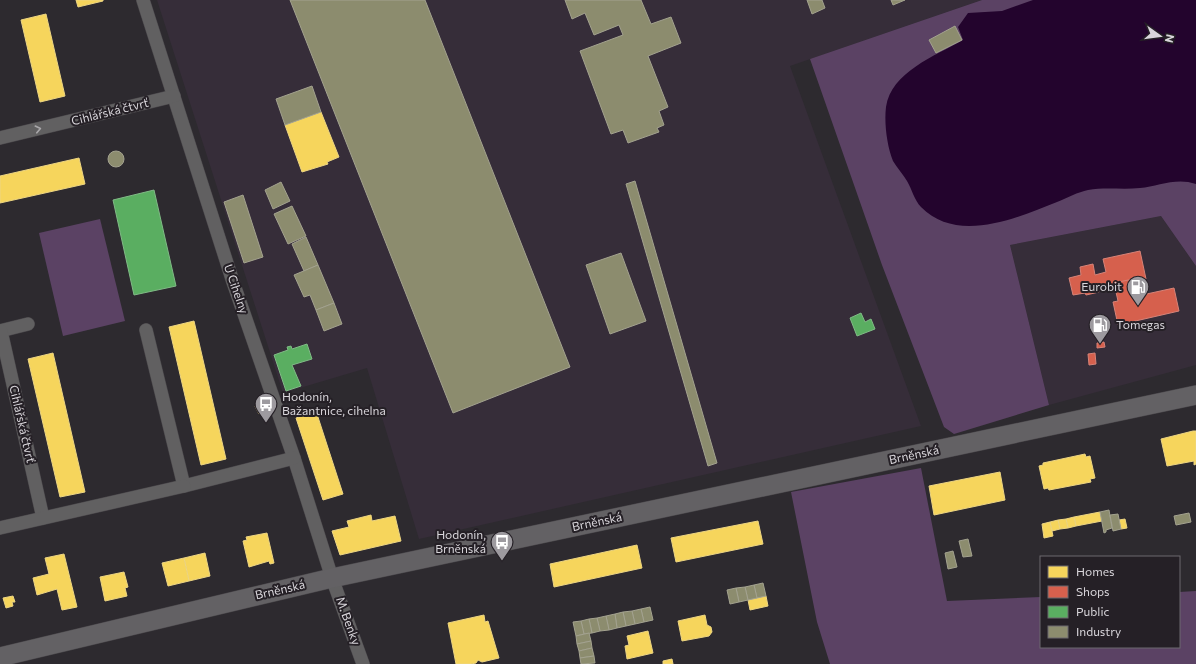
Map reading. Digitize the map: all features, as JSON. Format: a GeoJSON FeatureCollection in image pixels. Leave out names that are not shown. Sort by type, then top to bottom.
{"type":"FeatureCollection","features":[{"type":"Feature","properties":{"kind":"main road","name":"Brněnská"},"geometry":{"type":"LineString","coordinates":[[0,657],[332,578],[1196,395]]}},
{"type":"Feature","properties":{"kind":"street","name":"U Cihelny"},"geometry":{"type":"LineString","coordinates":[[143,0],[233,282],[294,458],[332,578]]}},
{"type":"Feature","properties":{"kind":"street","name":"Cihlářská čtvrť"},"geometry":{"type":"LineString","coordinates":[[0,138],[97,116],[174,96]]}},
{"type":"Feature","properties":{"kind":"street","name":"Cihlářská čtvrť"},"geometry":{"type":"LineString","coordinates":[[28,324],[0,331],[43,518]]}},
{"type":"Feature","properties":{"kind":"street"},"geometry":{"type":"LineString","coordinates":[[146,330],[184,486]]}},
{"type":"Feature","properties":{"kind":"street"},"geometry":{"type":"LineString","coordinates":[[0,528],[184,486],[294,458]]}},
{"type":"Feature","properties":{"kind":"street","name":"M. Benky"},"geometry":{"type":"LineString","coordinates":[[332,578],[363,664]]}},
{"type":"Feature","properties":{"kind":"shaded area"},"geometry":{"type":"Polygon","coordinates":[[[157,0],[982,0],[790,66],[921,426],[419,539],[367,368],[283,393],[157,0]]]}},
{"type":"Feature","properties":{"kind":"shaded area"},"geometry":{"type":"Polygon","coordinates":[[[982,0],[1196,0],[1196,266],[1161,216],[1010,245],[1049,405],[954,434],[944,427],[882,265],[810,59],[982,0]]]}},
{"type":"Feature","properties":{"kind":"shaded area"},"geometry":{"type":"Polygon","coordinates":[[[1033,0],[1196,0],[1196,184],[1182,181],[1140,188],[1088,190],[1024,215],[988,224],[969,226],[952,224],[936,218],[921,207],[907,181],[893,161],[891,155],[885,120],[886,107],[890,95],[896,84],[916,66],[963,40],[958,27],[968,13],[1002,11],[1033,0]]]}},
{"type":"Feature","properties":{"kind":"shaded area"},"geometry":{"type":"Polygon","coordinates":[[[1161,216],[1196,266],[1196,365],[1049,405],[1010,245],[1161,216]]]}},
{"type":"Feature","properties":{"kind":"shaded area"},"geometry":{"type":"Polygon","coordinates":[[[100,219],[125,321],[63,336],[39,233],[100,219]]]}},
{"type":"Feature","properties":{"kind":"shaded area"},"geometry":{"type":"Polygon","coordinates":[[[921,468],[947,601],[1040,597],[1040,648],[1180,648],[1180,592],[1196,591],[1196,664],[830,664],[817,622],[791,492],[921,468]]]}},
{"type":"Feature","properties":{"kind":"building: Homes"},"geometry":{"type":"Polygon","coordinates":[[[76,0],[103,0],[103,1],[78,7],[76,0]]]}},
{"type":"Feature","properties":{"kind":"building: Homes"},"geometry":{"type":"Polygon","coordinates":[[[46,14],[65,96],[40,102],[21,20],[46,14]]]}},
{"type":"Feature","properties":{"kind":"building: Homes"},"geometry":{"type":"Polygon","coordinates":[[[321,112],[339,157],[327,162],[328,164],[302,172],[285,125],[321,112]]]}},
{"type":"Feature","properties":{"kind":"building: Homes"},"geometry":{"type":"Polygon","coordinates":[[[79,158],[85,184],[0,203],[0,176],[79,158]]]}},
{"type":"Feature","properties":{"kind":"building: Homes"},"geometry":{"type":"Polygon","coordinates":[[[194,321],[226,459],[201,465],[169,327],[194,321]]]}},
{"type":"Feature","properties":{"kind":"building: Homes"},"geometry":{"type":"Polygon","coordinates":[[[53,353],[85,492],[60,497],[28,359],[53,353]]]}},
{"type":"Feature","properties":{"kind":"building: Homes"},"geometry":{"type":"Polygon","coordinates":[[[259,404],[262,413],[259,414],[255,406],[259,404]]]}},
{"type":"Feature","properties":{"kind":"building: Homes"},"geometry":{"type":"Polygon","coordinates":[[[316,411],[343,494],[323,500],[296,418],[316,411]]]}},
{"type":"Feature","properties":{"kind":"building: Homes"},"geometry":{"type":"Polygon","coordinates":[[[1196,431],[1196,464],[1194,465],[1194,461],[1167,466],[1161,439],[1196,431]]]}},
{"type":"Feature","properties":{"kind":"building: Homes"},"geometry":{"type":"Polygon","coordinates":[[[1085,454],[1086,457],[1090,456],[1095,478],[1090,479],[1091,482],[1049,490],[1048,488],[1044,489],[1039,466],[1043,465],[1043,463],[1085,454]]]}},
{"type":"Feature","properties":{"kind":"building: Homes"},"geometry":{"type":"Polygon","coordinates":[[[1000,472],[1005,500],[934,515],[929,486],[1000,472]]]}},
{"type":"Feature","properties":{"kind":"building: Homes"},"geometry":{"type":"Polygon","coordinates":[[[1100,512],[1102,521],[1076,526],[1074,517],[1100,512]]]}},
{"type":"Feature","properties":{"kind":"building: Homes"},"geometry":{"type":"Polygon","coordinates":[[[371,515],[372,521],[395,516],[401,541],[340,555],[332,531],[349,527],[347,521],[371,515]]]}},
{"type":"Feature","properties":{"kind":"building: Homes"},"geometry":{"type":"Polygon","coordinates":[[[1074,517],[1076,526],[1068,528],[1066,519],[1074,517]]]}},
{"type":"Feature","properties":{"kind":"building: Homes"},"geometry":{"type":"Polygon","coordinates":[[[1066,519],[1068,528],[1060,529],[1058,520],[1066,519]]]}},
{"type":"Feature","properties":{"kind":"building: Homes"},"geometry":{"type":"Polygon","coordinates":[[[1125,519],[1127,528],[1121,529],[1119,520],[1125,519]]]}},
{"type":"Feature","properties":{"kind":"building: Homes"},"geometry":{"type":"Polygon","coordinates":[[[1058,520],[1060,529],[1052,531],[1050,522],[1058,520]]]}},
{"type":"Feature","properties":{"kind":"building: Homes"},"geometry":{"type":"Polygon","coordinates":[[[758,521],[763,544],[676,562],[671,538],[758,521]]]}},
{"type":"Feature","properties":{"kind":"building: Homes"},"geometry":{"type":"Polygon","coordinates":[[[1050,522],[1053,536],[1044,538],[1042,524],[1050,522]]]}},
{"type":"Feature","properties":{"kind":"building: Homes"},"geometry":{"type":"Polygon","coordinates":[[[267,533],[274,563],[270,564],[269,561],[249,567],[243,541],[247,540],[246,537],[267,533]]]}},
{"type":"Feature","properties":{"kind":"building: Homes"},"geometry":{"type":"Polygon","coordinates":[[[637,545],[642,568],[554,587],[550,564],[637,545]]]}},
{"type":"Feature","properties":{"kind":"building: Homes"},"geometry":{"type":"Polygon","coordinates":[[[205,553],[210,576],[189,581],[184,558],[205,553]]]}},
{"type":"Feature","properties":{"kind":"building: Homes"},"geometry":{"type":"Polygon","coordinates":[[[64,554],[77,607],[62,610],[57,589],[37,595],[33,578],[49,574],[45,558],[64,554]]]}},
{"type":"Feature","properties":{"kind":"building: Homes"},"geometry":{"type":"Polygon","coordinates":[[[184,558],[189,581],[168,586],[162,563],[184,558]]]}},
{"type":"Feature","properties":{"kind":"building: Homes"},"geometry":{"type":"Polygon","coordinates":[[[124,572],[128,587],[125,588],[127,596],[105,601],[100,577],[124,572]]]}},
{"type":"Feature","properties":{"kind":"building: Homes"},"geometry":{"type":"Polygon","coordinates":[[[13,596],[15,602],[12,602],[13,606],[6,608],[3,598],[13,596]]]}},
{"type":"Feature","properties":{"kind":"building: Homes"},"geometry":{"type":"Polygon","coordinates":[[[766,596],[768,606],[750,610],[748,600],[766,596]]]}},
{"type":"Feature","properties":{"kind":"building: Homes"},"geometry":{"type":"Polygon","coordinates":[[[484,615],[485,622],[488,621],[499,658],[482,662],[478,660],[476,663],[471,664],[456,664],[448,623],[484,615]]]}},
{"type":"Feature","properties":{"kind":"building: Homes"},"geometry":{"type":"Polygon","coordinates":[[[705,615],[707,625],[711,627],[712,632],[709,636],[682,641],[678,621],[705,615]]]}},
{"type":"Feature","properties":{"kind":"building: Homes"},"geometry":{"type":"Polygon","coordinates":[[[648,631],[653,653],[627,659],[625,646],[629,645],[627,636],[648,631]]]}},
{"type":"Feature","properties":{"kind":"building: Homes"},"geometry":{"type":"Polygon","coordinates":[[[672,659],[673,664],[663,664],[663,661],[672,659]]]}},
{"type":"Feature","properties":{"kind":"building: Shops"},"geometry":{"type":"Polygon","coordinates":[[[1140,251],[1146,279],[1143,282],[1123,284],[1122,287],[1098,290],[1099,292],[1086,295],[1085,293],[1073,295],[1069,278],[1081,275],[1080,267],[1093,264],[1095,275],[1106,272],[1103,259],[1140,251]]]}},
{"type":"Feature","properties":{"kind":"building: Shops"},"geometry":{"type":"Polygon","coordinates":[[[1138,278],[1142,295],[1174,288],[1179,311],[1118,325],[1113,302],[1118,301],[1114,283],[1138,278]]]}},
{"type":"Feature","properties":{"kind":"building: Shops"},"geometry":{"type":"Polygon","coordinates":[[[1104,342],[1105,347],[1097,348],[1097,343],[1104,342]]]}},
{"type":"Feature","properties":{"kind":"building: Shops"},"geometry":{"type":"Polygon","coordinates":[[[1095,353],[1096,364],[1089,365],[1088,354],[1095,353]]]}},
{"type":"Feature","properties":{"kind":"building: Public"},"geometry":{"type":"Polygon","coordinates":[[[154,190],[176,286],[134,295],[113,200],[154,190]]]}},
{"type":"Feature","properties":{"kind":"building: Public"},"geometry":{"type":"Polygon","coordinates":[[[861,313],[865,322],[871,319],[875,329],[857,336],[850,318],[861,313]]]}},
{"type":"Feature","properties":{"kind":"building: Public"},"geometry":{"type":"Polygon","coordinates":[[[307,344],[312,359],[292,365],[301,386],[286,391],[274,355],[288,350],[287,347],[291,346],[292,349],[307,344]]]}},
{"type":"Feature","properties":{"kind":"building: Industry"},"geometry":{"type":"Polygon","coordinates":[[[290,0],[425,0],[570,367],[453,413],[290,0]]]}},
{"type":"Feature","properties":{"kind":"building: Industry"},"geometry":{"type":"Polygon","coordinates":[[[565,0],[641,0],[651,24],[671,17],[681,43],[648,56],[668,107],[659,111],[664,125],[657,128],[659,132],[628,143],[623,130],[611,134],[580,51],[623,35],[619,25],[594,35],[585,13],[572,19],[565,0]]]}},
{"type":"Feature","properties":{"kind":"building: Industry"},"geometry":{"type":"Polygon","coordinates":[[[807,0],[822,0],[825,8],[812,14],[807,0]]]}},
{"type":"Feature","properties":{"kind":"building: Industry"},"geometry":{"type":"Polygon","coordinates":[[[891,0],[905,0],[893,5],[891,0]]]}},
{"type":"Feature","properties":{"kind":"building: Industry"},"geometry":{"type":"Polygon","coordinates":[[[955,26],[962,40],[936,53],[929,40],[955,26]]]}},
{"type":"Feature","properties":{"kind":"building: Industry"},"geometry":{"type":"Polygon","coordinates":[[[312,86],[321,112],[285,125],[276,99],[312,86]]]}},
{"type":"Feature","properties":{"kind":"building: Industry"},"geometry":{"type":"Polygon","coordinates":[[[113,151],[119,151],[124,156],[122,165],[119,167],[113,167],[108,162],[108,156],[113,151]]]}},
{"type":"Feature","properties":{"kind":"building: Industry"},"geometry":{"type":"Polygon","coordinates":[[[635,181],[717,463],[708,466],[626,184],[635,181]]]}},
{"type":"Feature","properties":{"kind":"building: Industry"},"geometry":{"type":"Polygon","coordinates":[[[281,182],[290,201],[273,209],[265,190],[281,182]]]}},
{"type":"Feature","properties":{"kind":"building: Industry"},"geometry":{"type":"Polygon","coordinates":[[[243,195],[263,257],[244,263],[224,202],[243,195]]]}},
{"type":"Feature","properties":{"kind":"building: Industry"},"geometry":{"type":"Polygon","coordinates":[[[292,206],[306,236],[288,244],[274,214],[292,206]]]}},
{"type":"Feature","properties":{"kind":"building: Industry"},"geometry":{"type":"Polygon","coordinates":[[[306,237],[318,265],[304,271],[292,244],[306,237]]]}},
{"type":"Feature","properties":{"kind":"building: Industry"},"geometry":{"type":"Polygon","coordinates":[[[621,253],[646,321],[610,334],[586,265],[621,253]]]}},
{"type":"Feature","properties":{"kind":"building: Industry"},"geometry":{"type":"Polygon","coordinates":[[[318,265],[334,303],[316,310],[310,295],[304,297],[294,275],[318,265]]]}},
{"type":"Feature","properties":{"kind":"building: Industry"},"geometry":{"type":"Polygon","coordinates":[[[334,303],[342,324],[324,331],[316,310],[334,303]]]}},
{"type":"Feature","properties":{"kind":"building: Industry"},"geometry":{"type":"Polygon","coordinates":[[[1109,510],[1112,528],[1106,530],[1104,533],[1100,512],[1109,510]]]}},
{"type":"Feature","properties":{"kind":"building: Industry"},"geometry":{"type":"Polygon","coordinates":[[[1189,513],[1191,522],[1176,525],[1174,516],[1189,513]]]}},
{"type":"Feature","properties":{"kind":"building: Industry"},"geometry":{"type":"Polygon","coordinates":[[[1118,514],[1121,529],[1113,531],[1110,515],[1118,514]]]}},
{"type":"Feature","properties":{"kind":"building: Industry"},"geometry":{"type":"Polygon","coordinates":[[[968,539],[972,556],[963,557],[959,541],[968,539]]]}},
{"type":"Feature","properties":{"kind":"building: Industry"},"geometry":{"type":"Polygon","coordinates":[[[953,551],[957,567],[948,569],[945,553],[953,551]]]}},
{"type":"Feature","properties":{"kind":"building: Industry"},"geometry":{"type":"Polygon","coordinates":[[[763,583],[766,596],[757,598],[754,585],[763,583]]]}},
{"type":"Feature","properties":{"kind":"building: Industry"},"geometry":{"type":"Polygon","coordinates":[[[754,585],[757,598],[748,600],[745,587],[754,585]]]}},
{"type":"Feature","properties":{"kind":"building: Industry"},"geometry":{"type":"Polygon","coordinates":[[[745,587],[748,600],[739,602],[736,588],[745,587]]]}},
{"type":"Feature","properties":{"kind":"building: Industry"},"geometry":{"type":"Polygon","coordinates":[[[736,588],[739,602],[730,604],[727,590],[736,588]]]}},
{"type":"Feature","properties":{"kind":"building: Industry"},"geometry":{"type":"Polygon","coordinates":[[[650,607],[653,620],[644,622],[641,609],[650,607]]]}},
{"type":"Feature","properties":{"kind":"building: Industry"},"geometry":{"type":"Polygon","coordinates":[[[641,609],[644,622],[635,624],[632,611],[641,609]]]}},
{"type":"Feature","properties":{"kind":"building: Industry"},"geometry":{"type":"Polygon","coordinates":[[[632,611],[635,624],[626,626],[623,612],[632,611]]]}},
{"type":"Feature","properties":{"kind":"building: Industry"},"geometry":{"type":"Polygon","coordinates":[[[623,612],[626,626],[617,628],[615,614],[623,612]]]}},
{"type":"Feature","properties":{"kind":"building: Industry"},"geometry":{"type":"Polygon","coordinates":[[[615,614],[617,628],[609,630],[606,616],[615,614]]]}},
{"type":"Feature","properties":{"kind":"building: Industry"},"geometry":{"type":"Polygon","coordinates":[[[606,616],[609,630],[600,631],[597,618],[606,616]]]}},
{"type":"Feature","properties":{"kind":"building: Industry"},"geometry":{"type":"Polygon","coordinates":[[[597,618],[600,631],[592,633],[589,619],[597,618]]]}},
{"type":"Feature","properties":{"kind":"building: Industry"},"geometry":{"type":"Polygon","coordinates":[[[589,619],[592,633],[584,634],[581,621],[589,619]]]}},
{"type":"Feature","properties":{"kind":"building: Industry"},"geometry":{"type":"Polygon","coordinates":[[[581,621],[584,634],[576,636],[573,622],[581,621]]]}},
{"type":"Feature","properties":{"kind":"building: Industry"},"geometry":{"type":"Polygon","coordinates":[[[589,633],[591,641],[577,644],[576,636],[589,633]]]}},
{"type":"Feature","properties":{"kind":"building: Industry"},"geometry":{"type":"Polygon","coordinates":[[[591,641],[592,648],[579,651],[577,644],[591,641]]]}},
{"type":"Feature","properties":{"kind":"building: Industry"},"geometry":{"type":"Polygon","coordinates":[[[592,648],[594,656],[580,658],[579,651],[592,648]]]}},
{"type":"Feature","properties":{"kind":"building: Industry"},"geometry":{"type":"Polygon","coordinates":[[[594,656],[595,663],[581,664],[580,658],[594,656]]]}},
{"type":"Feature","properties":{"kind":"place","name":"Eurobit"},"geometry":{"type":"Point","coordinates":[1138,306]}},
{"type":"Feature","properties":{"kind":"place","name":"Tomegas"},"geometry":{"type":"Point","coordinates":[1100,344]}},
{"type":"Feature","properties":{"kind":"place","name":"Hodonín, Bažantnice, cihelna"},"geometry":{"type":"Point","coordinates":[266,424]}},
{"type":"Feature","properties":{"kind":"place","name":"Hodonín, Brněnská"},"geometry":{"type":"Point","coordinates":[502,562]}}]}
